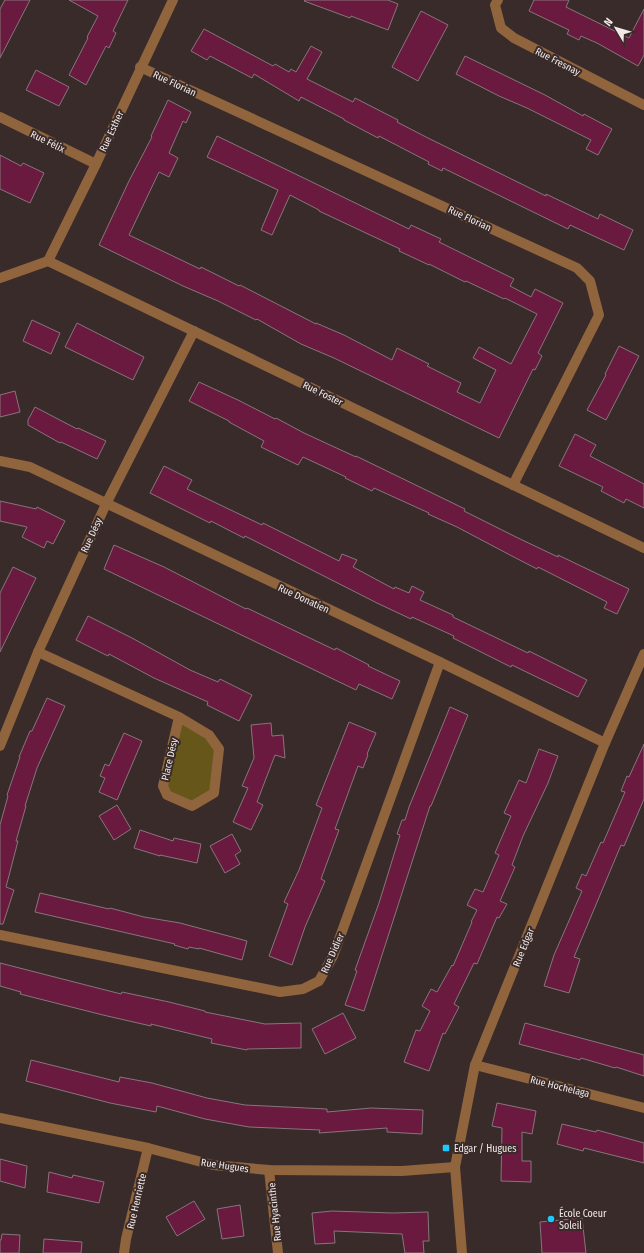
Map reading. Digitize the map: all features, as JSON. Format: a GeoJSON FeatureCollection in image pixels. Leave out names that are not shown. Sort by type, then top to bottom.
{"type":"FeatureCollection","features":[{"type":"Feature","properties":{"kind":"street","name":"Rue Esther"},"geometry":{"type":"LineString","coordinates":[[48,261],[96,164],[140,67],[173,0]]}},
{"type":"Feature","properties":{"kind":"street","name":"Rue Fresnay"},"geometry":{"type":"LineString","coordinates":[[498,0],[495,5],[501,28],[514,38],[644,105]]}},
{"type":"Feature","properties":{"kind":"street","name":"Rue Florian"},"geometry":{"type":"LineString","coordinates":[[140,67],[577,268],[590,281],[599,316],[513,485]]}},
{"type":"Feature","properties":{"kind":"street","name":"Rue Félix"},"geometry":{"type":"LineString","coordinates":[[0,117],[96,164]]}},
{"type":"Feature","properties":{"kind":"street","name":"Rue Foster"},"geometry":{"type":"LineString","coordinates":[[48,261],[644,548]]}},
{"type":"Feature","properties":{"kind":"street"},"geometry":{"type":"LineString","coordinates":[[0,278],[48,261]]}},
{"type":"Feature","properties":{"kind":"street","name":"Rue Désy"},"geometry":{"type":"LineString","coordinates":[[0,746],[38,652],[106,504],[194,331]]}},
{"type":"Feature","properties":{"kind":"street","name":"Rue Donatien"},"geometry":{"type":"LineString","coordinates":[[0,461],[30,467],[440,662],[605,743]]}},
{"type":"Feature","properties":{"kind":"street","name":"Place Désy"},"geometry":{"type":"LineString","coordinates":[[38,652],[179,717],[209,735],[219,749],[214,793],[192,806],[167,795],[163,786],[179,717]]}},
{"type":"Feature","properties":{"kind":"street","name":"Rue Edgar"},"geometry":{"type":"LineString","coordinates":[[462,1253],[455,1167],[475,1065],[605,743],[644,654]]}},
{"type":"Feature","properties":{"kind":"street","name":"Rue Didier"},"geometry":{"type":"LineString","coordinates":[[0,935],[280,992],[303,989],[319,981],[333,956],[440,662]]}},
{"type":"Feature","properties":{"kind":"street","name":"Rue Hochelaga"},"geometry":{"type":"LineString","coordinates":[[475,1065],[644,1108]]}},
{"type":"Feature","properties":{"kind":"street","name":"Rue Hugues"},"geometry":{"type":"LineString","coordinates":[[0,1118],[148,1148],[214,1165],[269,1170],[402,1171],[455,1167]]}},
{"type":"Feature","properties":{"kind":"street","name":"Rue Henriette"},"geometry":{"type":"LineString","coordinates":[[124,1253],[148,1148]]}},
{"type":"Feature","properties":{"kind":"street","name":"Rue Hyacinthe"},"geometry":{"type":"LineString","coordinates":[[269,1170],[278,1253]]}},
{"type":"Feature","properties":{"kind":"shaded area"},"geometry":{"type":"Polygon","coordinates":[[[179,717],[219,749],[214,793],[192,806],[167,795],[163,786],[179,717]]]}},
{"type":"Feature","properties":{"kind":"building"},"geometry":{"type":"Polygon","coordinates":[[[5,0],[30,0],[0,58],[0,9],[5,0]]]}},
{"type":"Feature","properties":{"kind":"building"},"geometry":{"type":"Polygon","coordinates":[[[69,0],[128,0],[113,31],[116,33],[109,48],[106,46],[86,85],[69,75],[98,16],[69,0]]]}},
{"type":"Feature","properties":{"kind":"building"},"geometry":{"type":"Polygon","coordinates":[[[388,0],[398,4],[388,30],[351,16],[350,18],[304,1],[388,0]]]}},
{"type":"Feature","properties":{"kind":"building"},"geometry":{"type":"Polygon","coordinates":[[[534,0],[569,0],[566,7],[629,38],[644,9],[644,55],[638,66],[597,43],[581,36],[579,40],[567,34],[569,30],[529,11],[534,0]]]}},
{"type":"Feature","properties":{"kind":"building"},"geometry":{"type":"Polygon","coordinates":[[[421,11],[448,25],[418,81],[392,67],[421,11]]]}},
{"type":"Feature","properties":{"kind":"building"},"geometry":{"type":"Polygon","coordinates":[[[204,29],[273,66],[275,64],[289,72],[291,69],[296,72],[311,46],[322,52],[307,79],[353,102],[355,98],[398,120],[397,122],[428,138],[546,196],[546,194],[598,219],[600,214],[633,230],[624,250],[570,225],[568,229],[443,168],[442,171],[428,164],[429,162],[379,136],[378,138],[301,97],[299,101],[254,74],[252,78],[210,56],[207,60],[191,51],[204,29]]]}},
{"type":"Feature","properties":{"kind":"building"},"geometry":{"type":"Polygon","coordinates":[[[465,56],[545,95],[583,116],[584,114],[612,129],[598,155],[586,149],[591,140],[456,74],[465,56]]]}},
{"type":"Feature","properties":{"kind":"building"},"geometry":{"type":"Polygon","coordinates":[[[36,70],[69,87],[59,106],[26,90],[36,70]]]}},
{"type":"Feature","properties":{"kind":"building"},"geometry":{"type":"Polygon","coordinates":[[[168,100],[191,112],[186,123],[183,121],[169,153],[178,158],[169,177],[159,172],[129,235],[200,269],[201,267],[239,286],[240,285],[316,324],[344,335],[392,360],[397,348],[429,364],[427,366],[461,383],[457,392],[480,403],[496,370],[473,358],[479,347],[511,364],[537,314],[505,298],[504,299],[466,281],[465,282],[399,251],[400,249],[319,211],[290,195],[272,235],[261,230],[278,190],[207,157],[217,136],[409,229],[411,225],[441,239],[439,242],[514,279],[510,286],[531,297],[535,289],[563,303],[538,353],[542,356],[535,370],[533,369],[499,438],[334,358],[301,344],[257,319],[256,320],[183,286],[99,245],[129,181],[152,137],[151,136],[168,100]]]}},
{"type":"Feature","properties":{"kind":"building"},"geometry":{"type":"Polygon","coordinates":[[[0,155],[21,166],[23,163],[44,173],[30,203],[0,189],[0,155]]]}},
{"type":"Feature","properties":{"kind":"building"},"geometry":{"type":"Polygon","coordinates":[[[32,320],[60,333],[51,354],[23,341],[32,320]]]}},
{"type":"Feature","properties":{"kind":"building"},"geometry":{"type":"Polygon","coordinates":[[[77,323],[144,357],[133,380],[65,347],[77,323]]]}},
{"type":"Feature","properties":{"kind":"building"},"geometry":{"type":"Polygon","coordinates":[[[619,346],[639,356],[606,420],[587,410],[606,375],[605,374],[619,346]]]}},
{"type":"Feature","properties":{"kind":"building"},"geometry":{"type":"Polygon","coordinates":[[[199,382],[465,509],[464,511],[518,538],[558,557],[558,555],[629,589],[617,614],[604,608],[607,602],[538,567],[537,569],[457,527],[428,514],[429,513],[374,488],[372,491],[303,457],[298,465],[261,447],[264,441],[189,401],[199,382]]]}},
{"type":"Feature","properties":{"kind":"building"},"geometry":{"type":"Polygon","coordinates":[[[15,391],[20,412],[0,417],[0,395],[15,391]]]}},
{"type":"Feature","properties":{"kind":"building"},"geometry":{"type":"Polygon","coordinates":[[[35,407],[77,429],[78,428],[106,441],[97,459],[61,442],[60,443],[28,425],[28,420],[35,407]]]}},
{"type":"Feature","properties":{"kind":"building"},"geometry":{"type":"Polygon","coordinates":[[[575,434],[596,445],[590,456],[644,484],[644,508],[626,499],[624,503],[601,491],[603,487],[559,466],[575,434]]]}},
{"type":"Feature","properties":{"kind":"building"},"geometry":{"type":"Polygon","coordinates":[[[164,466],[192,480],[187,489],[262,525],[263,523],[339,561],[342,554],[357,560],[353,567],[394,589],[395,587],[409,593],[412,586],[424,592],[420,600],[587,680],[578,697],[512,665],[511,667],[453,638],[454,636],[412,617],[411,619],[377,603],[245,536],[244,538],[211,521],[210,523],[150,493],[164,466]]]}},
{"type":"Feature","properties":{"kind":"building"},"geometry":{"type":"Polygon","coordinates":[[[0,501],[36,509],[37,507],[65,521],[53,544],[47,541],[44,548],[22,537],[27,527],[0,521],[0,501]]]}},
{"type":"Feature","properties":{"kind":"building"},"geometry":{"type":"Polygon","coordinates":[[[114,545],[164,567],[246,609],[247,608],[335,650],[336,648],[369,665],[368,666],[400,681],[392,699],[359,684],[356,690],[104,569],[114,545]]]}},
{"type":"Feature","properties":{"kind":"building"},"geometry":{"type":"Polygon","coordinates":[[[13,567],[36,578],[0,652],[0,593],[13,567]]]}},
{"type":"Feature","properties":{"kind":"building"},"geometry":{"type":"Polygon","coordinates":[[[88,616],[190,670],[218,682],[220,679],[252,695],[239,721],[207,705],[208,702],[154,678],[109,654],[108,656],[76,640],[88,616]]]}},
{"type":"Feature","properties":{"kind":"building"},"geometry":{"type":"Polygon","coordinates":[[[47,698],[65,706],[37,768],[25,806],[6,887],[14,890],[3,924],[0,924],[0,825],[8,796],[7,795],[19,757],[30,731],[32,731],[47,698]]]}},
{"type":"Feature","properties":{"kind":"building"},"geometry":{"type":"Polygon","coordinates":[[[450,707],[468,715],[430,806],[364,1011],[345,1005],[357,971],[355,970],[379,903],[400,835],[397,834],[402,820],[405,820],[450,707]]]}},
{"type":"Feature","properties":{"kind":"building"},"geometry":{"type":"Polygon","coordinates":[[[349,722],[376,733],[363,768],[358,766],[335,829],[339,830],[321,879],[325,881],[305,927],[292,965],[269,956],[288,904],[284,902],[299,870],[322,808],[316,805],[349,722]]]}},
{"type":"Feature","properties":{"kind":"building"},"geometry":{"type":"Polygon","coordinates":[[[271,723],[272,736],[283,735],[285,758],[275,755],[257,802],[263,805],[251,830],[233,822],[248,788],[242,786],[254,758],[251,725],[271,723]]]}},
{"type":"Feature","properties":{"kind":"building"},"geometry":{"type":"Polygon","coordinates":[[[124,733],[142,741],[117,800],[99,792],[105,778],[100,776],[105,764],[109,766],[124,733]]]}},
{"type":"Feature","properties":{"kind":"building"},"geometry":{"type":"Polygon","coordinates":[[[644,744],[644,799],[624,846],[621,845],[574,957],[580,959],[569,993],[544,986],[554,955],[582,891],[576,888],[582,874],[586,876],[601,842],[603,843],[625,792],[621,791],[627,776],[629,777],[644,744]]]}},
{"type":"Feature","properties":{"kind":"building"},"geometry":{"type":"Polygon","coordinates":[[[539,749],[558,756],[548,783],[523,836],[512,865],[515,867],[500,901],[507,904],[499,918],[497,917],[477,964],[474,963],[454,1004],[459,1007],[445,1034],[443,1033],[429,1071],[404,1062],[416,1030],[420,1031],[430,1011],[422,1006],[431,989],[437,992],[452,965],[453,966],[472,922],[477,910],[467,905],[475,889],[483,892],[499,855],[495,853],[511,816],[504,813],[519,780],[526,783],[539,749]]]}},
{"type":"Feature","properties":{"kind":"building"},"geometry":{"type":"Polygon","coordinates":[[[117,805],[131,829],[114,840],[99,816],[117,805]]]}},
{"type":"Feature","properties":{"kind":"building"},"geometry":{"type":"Polygon","coordinates":[[[140,830],[173,841],[174,838],[201,844],[197,863],[160,856],[134,848],[140,830]]]}},
{"type":"Feature","properties":{"kind":"building"},"geometry":{"type":"Polygon","coordinates":[[[232,834],[241,851],[235,855],[240,864],[225,873],[210,846],[232,834]]]}},
{"type":"Feature","properties":{"kind":"building"},"geometry":{"type":"Polygon","coordinates":[[[40,893],[144,917],[180,923],[247,941],[242,960],[199,948],[189,947],[188,949],[174,945],[175,944],[35,912],[40,893]]]}},
{"type":"Feature","properties":{"kind":"building"},"geometry":{"type":"Polygon","coordinates":[[[0,963],[121,994],[122,992],[169,1002],[205,1012],[265,1024],[301,1023],[301,1048],[247,1050],[211,1043],[212,1039],[151,1024],[151,1026],[103,1015],[20,994],[21,992],[0,986],[0,963]]]}},
{"type":"Feature","properties":{"kind":"building"},"geometry":{"type":"Polygon","coordinates":[[[343,1013],[356,1038],[325,1054],[312,1029],[343,1013]]]}},
{"type":"Feature","properties":{"kind":"building"},"geometry":{"type":"Polygon","coordinates":[[[525,1023],[644,1055],[644,1076],[581,1058],[580,1060],[519,1044],[525,1023]]]}},
{"type":"Feature","properties":{"kind":"building"},"geometry":{"type":"Polygon","coordinates":[[[31,1060],[119,1082],[120,1077],[152,1083],[207,1098],[245,1105],[327,1109],[327,1112],[371,1108],[423,1110],[422,1134],[387,1132],[387,1128],[319,1133],[320,1130],[249,1127],[205,1119],[157,1106],[156,1112],[110,1103],[26,1081],[31,1060]]]}},
{"type":"Feature","properties":{"kind":"building"},"geometry":{"type":"Polygon","coordinates":[[[497,1103],[536,1111],[532,1134],[522,1132],[522,1161],[531,1161],[531,1182],[501,1181],[502,1128],[492,1126],[497,1103]]]}},
{"type":"Feature","properties":{"kind":"building"},"geometry":{"type":"Polygon","coordinates":[[[562,1124],[596,1132],[597,1130],[644,1143],[644,1163],[584,1148],[583,1151],[557,1144],[562,1124]]]}},
{"type":"Feature","properties":{"kind":"building"},"geometry":{"type":"Polygon","coordinates":[[[0,1159],[27,1166],[25,1188],[0,1181],[0,1159]]]}},
{"type":"Feature","properties":{"kind":"building"},"geometry":{"type":"Polygon","coordinates":[[[49,1172],[72,1178],[73,1175],[104,1182],[99,1203],[47,1192],[49,1172]]]}},
{"type":"Feature","properties":{"kind":"building"},"geometry":{"type":"Polygon","coordinates":[[[194,1201],[205,1219],[177,1236],[166,1217],[194,1201]]]}},
{"type":"Feature","properties":{"kind":"building"},"geometry":{"type":"Polygon","coordinates":[[[240,1205],[244,1236],[222,1239],[217,1209],[240,1205]]]}},
{"type":"Feature","properties":{"kind":"building"},"geometry":{"type":"Polygon","coordinates":[[[332,1211],[393,1213],[428,1212],[429,1241],[423,1241],[424,1253],[405,1253],[402,1234],[334,1231],[335,1243],[315,1244],[312,1213],[332,1211]]]}},
{"type":"Feature","properties":{"kind":"building"},"geometry":{"type":"Polygon","coordinates":[[[582,1218],[586,1253],[542,1253],[540,1222],[582,1218]]]}},
{"type":"Feature","properties":{"kind":"building"},"geometry":{"type":"Polygon","coordinates":[[[2,1234],[20,1235],[19,1253],[0,1253],[0,1240],[2,1234]]]}},
{"type":"Feature","properties":{"kind":"building"},"geometry":{"type":"Polygon","coordinates":[[[44,1239],[82,1242],[81,1253],[43,1253],[44,1239]]]}},
{"type":"Feature","properties":{"kind":"place","name":"Edgar / Hugues"},"geometry":{"type":"Point","coordinates":[446,1148]}},
{"type":"Feature","properties":{"kind":"place","name":"École Coeur Soleil"},"geometry":{"type":"Point","coordinates":[551,1219]}}]}
